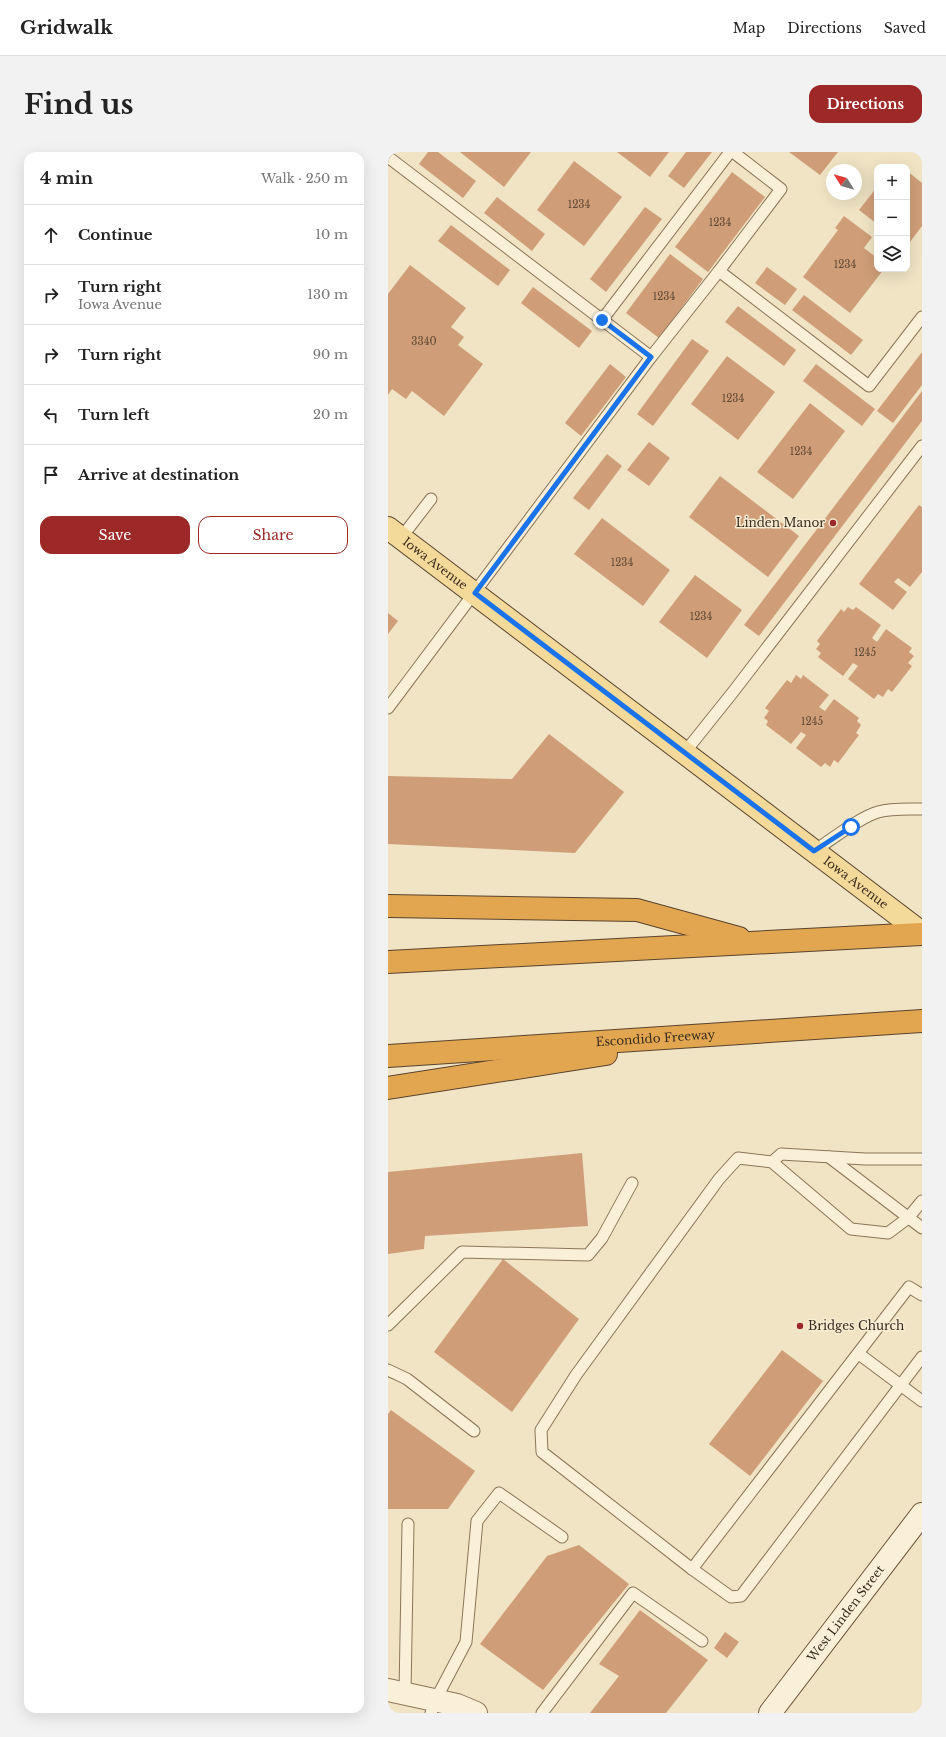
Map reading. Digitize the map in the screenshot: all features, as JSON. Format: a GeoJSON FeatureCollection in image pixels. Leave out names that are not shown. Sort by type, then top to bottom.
{"type":"FeatureCollection","features":[{"type":"Feature","properties":{"kind":"highway"},"geometry":{"type":"LineString","coordinates":[[388,906],[637,910],[757,943]]}},
{"type":"Feature","properties":{"kind":"highway"},"geometry":{"type":"LineString","coordinates":[[388,962],[922,933]]}},
{"type":"Feature","properties":{"kind":"highway","name":"Escondido Freeway"},"geometry":{"type":"LineString","coordinates":[[388,1056],[922,1021]]}},
{"type":"Feature","properties":{"kind":"highway"},"geometry":{"type":"LineString","coordinates":[[388,1088],[753,1032]]}},
{"type":"Feature","properties":{"kind":"main road","name":"Iowa Avenue"},"geometry":{"type":"LineString","coordinates":[[395,533],[922,933]]}},
{"type":"Feature","properties":{"kind":"main road","name":"West Linden Street"},"geometry":{"type":"LineString","coordinates":[[770,1713],[922,1514]]}},
{"type":"Feature","properties":{"kind":"main road"},"geometry":{"type":"LineString","coordinates":[[397,1691],[433,1706],[458,1705],[476,1713]]}},
{"type":"Feature","properties":{"kind":"lane"},"geometry":{"type":"LineString","coordinates":[[388,708],[651,357],[781,189],[731,152],[602,320]]}},
{"type":"Feature","properties":{"kind":"lane"},"geometry":{"type":"LineString","coordinates":[[388,158],[651,357]]}},
{"type":"Feature","properties":{"kind":"lane"},"geometry":{"type":"LineString","coordinates":[[719,271],[869,386],[922,317]]}},
{"type":"Feature","properties":{"kind":"lane"},"geometry":{"type":"LineString","coordinates":[[685,752],[733,692],[922,446]]}},
{"type":"Feature","properties":{"kind":"lane"},"geometry":{"type":"LineString","coordinates":[[395,533],[431,499]]}},
{"type":"Feature","properties":{"kind":"lane"},"geometry":{"type":"LineString","coordinates":[[814,851],[877,812],[886,810],[922,809]]}},
{"type":"Feature","properties":{"kind":"lane"},"geometry":{"type":"LineString","coordinates":[[772,1162],[781,1154],[829,1157],[922,1159]]}},
{"type":"Feature","properties":{"kind":"lane"},"geometry":{"type":"LineString","coordinates":[[829,1157],[922,1228]]}},
{"type":"Feature","properties":{"kind":"lane"},"geometry":{"type":"LineString","coordinates":[[922,1201],[908,1218],[888,1233],[851,1229],[772,1162],[738,1158],[719,1179],[576,1375],[541,1430],[542,1452],[692,1569],[731,1597],[741,1596],[922,1357]]}},
{"type":"Feature","properties":{"kind":"lane"},"geometry":{"type":"LineString","coordinates":[[388,1325],[462,1252],[588,1255],[602,1238],[632,1183]]}},
{"type":"Feature","properties":{"kind":"lane"},"geometry":{"type":"LineString","coordinates":[[692,1569],[859,1354],[909,1287],[922,1295]]}},
{"type":"Feature","properties":{"kind":"lane"},"geometry":{"type":"LineString","coordinates":[[859,1354],[922,1401]]}},
{"type":"Feature","properties":{"kind":"lane"},"geometry":{"type":"LineString","coordinates":[[388,1370],[407,1379],[474,1431]]}},
{"type":"Feature","properties":{"kind":"lane"},"geometry":{"type":"LineString","coordinates":[[433,1706],[466,1642],[476,1521],[498,1493],[562,1537]]}},
{"type":"Feature","properties":{"kind":"lane"},"geometry":{"type":"LineString","coordinates":[[397,1691],[408,1524]]}},
{"type":"Feature","properties":{"kind":"lane"},"geometry":{"type":"LineString","coordinates":[[542,1713],[633,1592],[702,1641]]}},
{"type":"Feature","properties":{"kind":"building"},"geometry":{"type":"Polygon","coordinates":[[[428,152],[438,152],[476,181],[463,198],[419,164],[428,152]]]}},
{"type":"Feature","properties":{"kind":"building"},"geometry":{"type":"Polygon","coordinates":[[[460,152],[531,152],[504,187],[460,152]]]}},
{"type":"Feature","properties":{"kind":"building"},"geometry":{"type":"Polygon","coordinates":[[[617,152],[669,152],[650,177],[617,152]]]}},
{"type":"Feature","properties":{"kind":"building"},"geometry":{"type":"Polygon","coordinates":[[[686,152],[712,152],[684,188],[668,176],[686,152]]]}},
{"type":"Feature","properties":{"kind":"building"},"geometry":{"type":"Polygon","coordinates":[[[789,152],[838,152],[829,164],[826,164],[826,167],[820,175],[789,152]]]}},
{"type":"Feature","properties":{"kind":"building"},"geometry":{"type":"Polygon","coordinates":[[[574,161],[622,197],[584,246],[537,210],[574,161]]]}},
{"type":"Feature","properties":{"kind":"building"},"geometry":{"type":"Polygon","coordinates":[[[732,172],[765,197],[708,272],[675,247],[732,172]]]}},
{"type":"Feature","properties":{"kind":"building"},"geometry":{"type":"Polygon","coordinates":[[[910,173],[922,183],[922,226],[910,242],[910,173]]]}},
{"type":"Feature","properties":{"kind":"building"},"geometry":{"type":"Polygon","coordinates":[[[874,191],[874,222],[859,210],[874,191]]]}},
{"type":"Feature","properties":{"kind":"building"},"geometry":{"type":"Polygon","coordinates":[[[497,197],[545,234],[532,251],[484,213],[497,197]]]}},
{"type":"Feature","properties":{"kind":"building"},"geometry":{"type":"Polygon","coordinates":[[[645,207],[662,219],[606,292],[590,279],[645,207]]]}},
{"type":"Feature","properties":{"kind":"building"},"geometry":{"type":"Polygon","coordinates":[[[844,216],[872,237],[864,248],[874,256],[874,272],[882,272],[850,313],[803,277],[838,230],[835,228],[844,216]]]}},
{"type":"Feature","properties":{"kind":"building"},"geometry":{"type":"Polygon","coordinates":[[[451,225],[510,270],[498,286],[438,241],[451,225]]]}},
{"type":"Feature","properties":{"kind":"building"},"geometry":{"type":"Polygon","coordinates":[[[670,254],[703,279],[659,338],[626,313],[670,254]]]}},
{"type":"Feature","properties":{"kind":"building"},"geometry":{"type":"Polygon","coordinates":[[[410,265],[466,308],[451,327],[464,337],[458,345],[483,364],[444,416],[412,391],[406,399],[392,389],[388,395],[388,294],[410,265]]]}},
{"type":"Feature","properties":{"kind":"building"},"geometry":{"type":"Polygon","coordinates":[[[767,267],[797,289],[785,305],[755,283],[767,267]]]}},
{"type":"Feature","properties":{"kind":"building"},"geometry":{"type":"Polygon","coordinates":[[[533,287],[592,331],[579,348],[521,303],[533,287]]]}},
{"type":"Feature","properties":{"kind":"building"},"geometry":{"type":"Polygon","coordinates":[[[804,295],[863,340],[851,355],[792,310],[804,295]]]}},
{"type":"Feature","properties":{"kind":"building"},"geometry":{"type":"Polygon","coordinates":[[[738,306],[796,350],[784,366],[725,322],[738,306]]]}},
{"type":"Feature","properties":{"kind":"building"},"geometry":{"type":"Polygon","coordinates":[[[692,339],[709,351],[653,426],[637,414],[692,339]]]}},
{"type":"Feature","properties":{"kind":"building"},"geometry":{"type":"Polygon","coordinates":[[[922,352],[922,385],[893,423],[877,411],[922,352]]]}},
{"type":"Feature","properties":{"kind":"building"},"geometry":{"type":"Polygon","coordinates":[[[727,356],[775,392],[738,440],[691,404],[727,356]]]}},
{"type":"Feature","properties":{"kind":"building"},"geometry":{"type":"Polygon","coordinates":[[[610,364],[626,377],[581,436],[565,423],[610,364]]]}},
{"type":"Feature","properties":{"kind":"building"},"geometry":{"type":"Polygon","coordinates":[[[816,364],[875,409],[862,426],[803,381],[816,364]]]}},
{"type":"Feature","properties":{"kind":"building","name":"Linden Manor"},"geometry":{"type":"Polygon","coordinates":[[[922,391],[922,421],[759,636],[744,625],[922,391]]]}},
{"type":"Feature","properties":{"kind":"building"},"geometry":{"type":"Polygon","coordinates":[[[810,403],[845,431],[793,499],[757,472],[810,403]]]}},
{"type":"Feature","properties":{"kind":"building"},"geometry":{"type":"Polygon","coordinates":[[[649,442],[670,458],[649,486],[627,470],[649,442]]]}},
{"type":"Feature","properties":{"kind":"building"},"geometry":{"type":"Polygon","coordinates":[[[607,454],[622,466],[589,510],[573,498],[607,454]]]}},
{"type":"Feature","properties":{"kind":"building"},"geometry":{"type":"Polygon","coordinates":[[[720,476],[799,536],[768,577],[689,517],[720,476]]]}},
{"type":"Feature","properties":{"kind":"building"},"geometry":{"type":"Polygon","coordinates":[[[919,505],[922,507],[922,572],[910,587],[898,578],[894,582],[907,592],[893,610],[859,584],[919,505]]]}},
{"type":"Feature","properties":{"kind":"building"},"geometry":{"type":"Polygon","coordinates":[[[602,518],[670,570],[643,606],[574,554],[602,518]]]}},
{"type":"Feature","properties":{"kind":"building"},"geometry":{"type":"Polygon","coordinates":[[[695,575],[742,610],[707,658],[659,622],[695,575]]]}},
{"type":"Feature","properties":{"kind":"building"},"geometry":{"type":"Polygon","coordinates":[[[848,607],[853,610],[856,607],[881,625],[872,638],[877,642],[886,629],[912,648],[909,652],[914,656],[908,663],[912,666],[892,692],[888,689],[883,697],[878,694],[874,699],[848,679],[858,666],[853,663],[843,676],[818,657],[821,653],[816,649],[820,644],[817,641],[841,609],[844,612],[848,607]]]}},
{"type":"Feature","properties":{"kind":"building"},"geometry":{"type":"Polygon","coordinates":[[[388,613],[398,621],[388,634],[388,613]]]}},
{"type":"Feature","properties":{"kind":"building"},"geometry":{"type":"Polygon","coordinates":[[[796,675],[801,679],[803,675],[829,695],[819,707],[825,711],[834,699],[859,718],[857,721],[861,725],[856,733],[859,735],[838,763],[834,760],[830,767],[825,763],[821,767],[796,748],[806,735],[801,732],[791,744],[766,725],[768,721],[764,718],[769,711],[765,708],[787,680],[791,683],[796,675]]]}},
{"type":"Feature","properties":{"kind":"building"},"geometry":{"type":"Polygon","coordinates":[[[549,734],[624,792],[575,853],[388,844],[388,776],[512,779],[549,734]]]}},
{"type":"Feature","properties":{"kind":"building"},"geometry":{"type":"Polygon","coordinates":[[[582,1153],[588,1226],[425,1236],[424,1249],[388,1254],[388,1172],[582,1153]]]}},
{"type":"Feature","properties":{"kind":"building"},"geometry":{"type":"Polygon","coordinates":[[[503,1259],[579,1319],[512,1412],[434,1352],[503,1259]]]}},
{"type":"Feature","properties":{"kind":"building"},"geometry":{"type":"Polygon","coordinates":[[[782,1350],[823,1381],[750,1476],[709,1444],[782,1350]]]}},
{"type":"Feature","properties":{"kind":"building"},"geometry":{"type":"Polygon","coordinates":[[[391,1410],[475,1471],[448,1509],[388,1509],[388,1414],[391,1410]]]}},
{"type":"Feature","properties":{"kind":"building"},"geometry":{"type":"Polygon","coordinates":[[[579,1545],[629,1584],[543,1690],[480,1644],[547,1556],[579,1545]]]}},
{"type":"Feature","properties":{"kind":"building"},"geometry":{"type":"Polygon","coordinates":[[[640,1610],[708,1660],[666,1713],[590,1713],[619,1676],[599,1664],[640,1610]]]}},
{"type":"Feature","properties":{"kind":"building"},"geometry":{"type":"Polygon","coordinates":[[[725,1632],[739,1642],[727,1658],[714,1648],[725,1632]]]}},
{"type":"Feature","properties":{"kind":"place","name":"Linden Manor"},"geometry":{"type":"Point","coordinates":[833,523]}},
{"type":"Feature","properties":{"kind":"place","name":"Bridges Church"},"geometry":{"type":"Point","coordinates":[800,1326]}},
{"type":"Feature","properties":{"kind":"route"},"geometry":{"type":"LineString","coordinates":[[602,320],[651,357],[475,593],[814,851],[851,827]]}}]}
